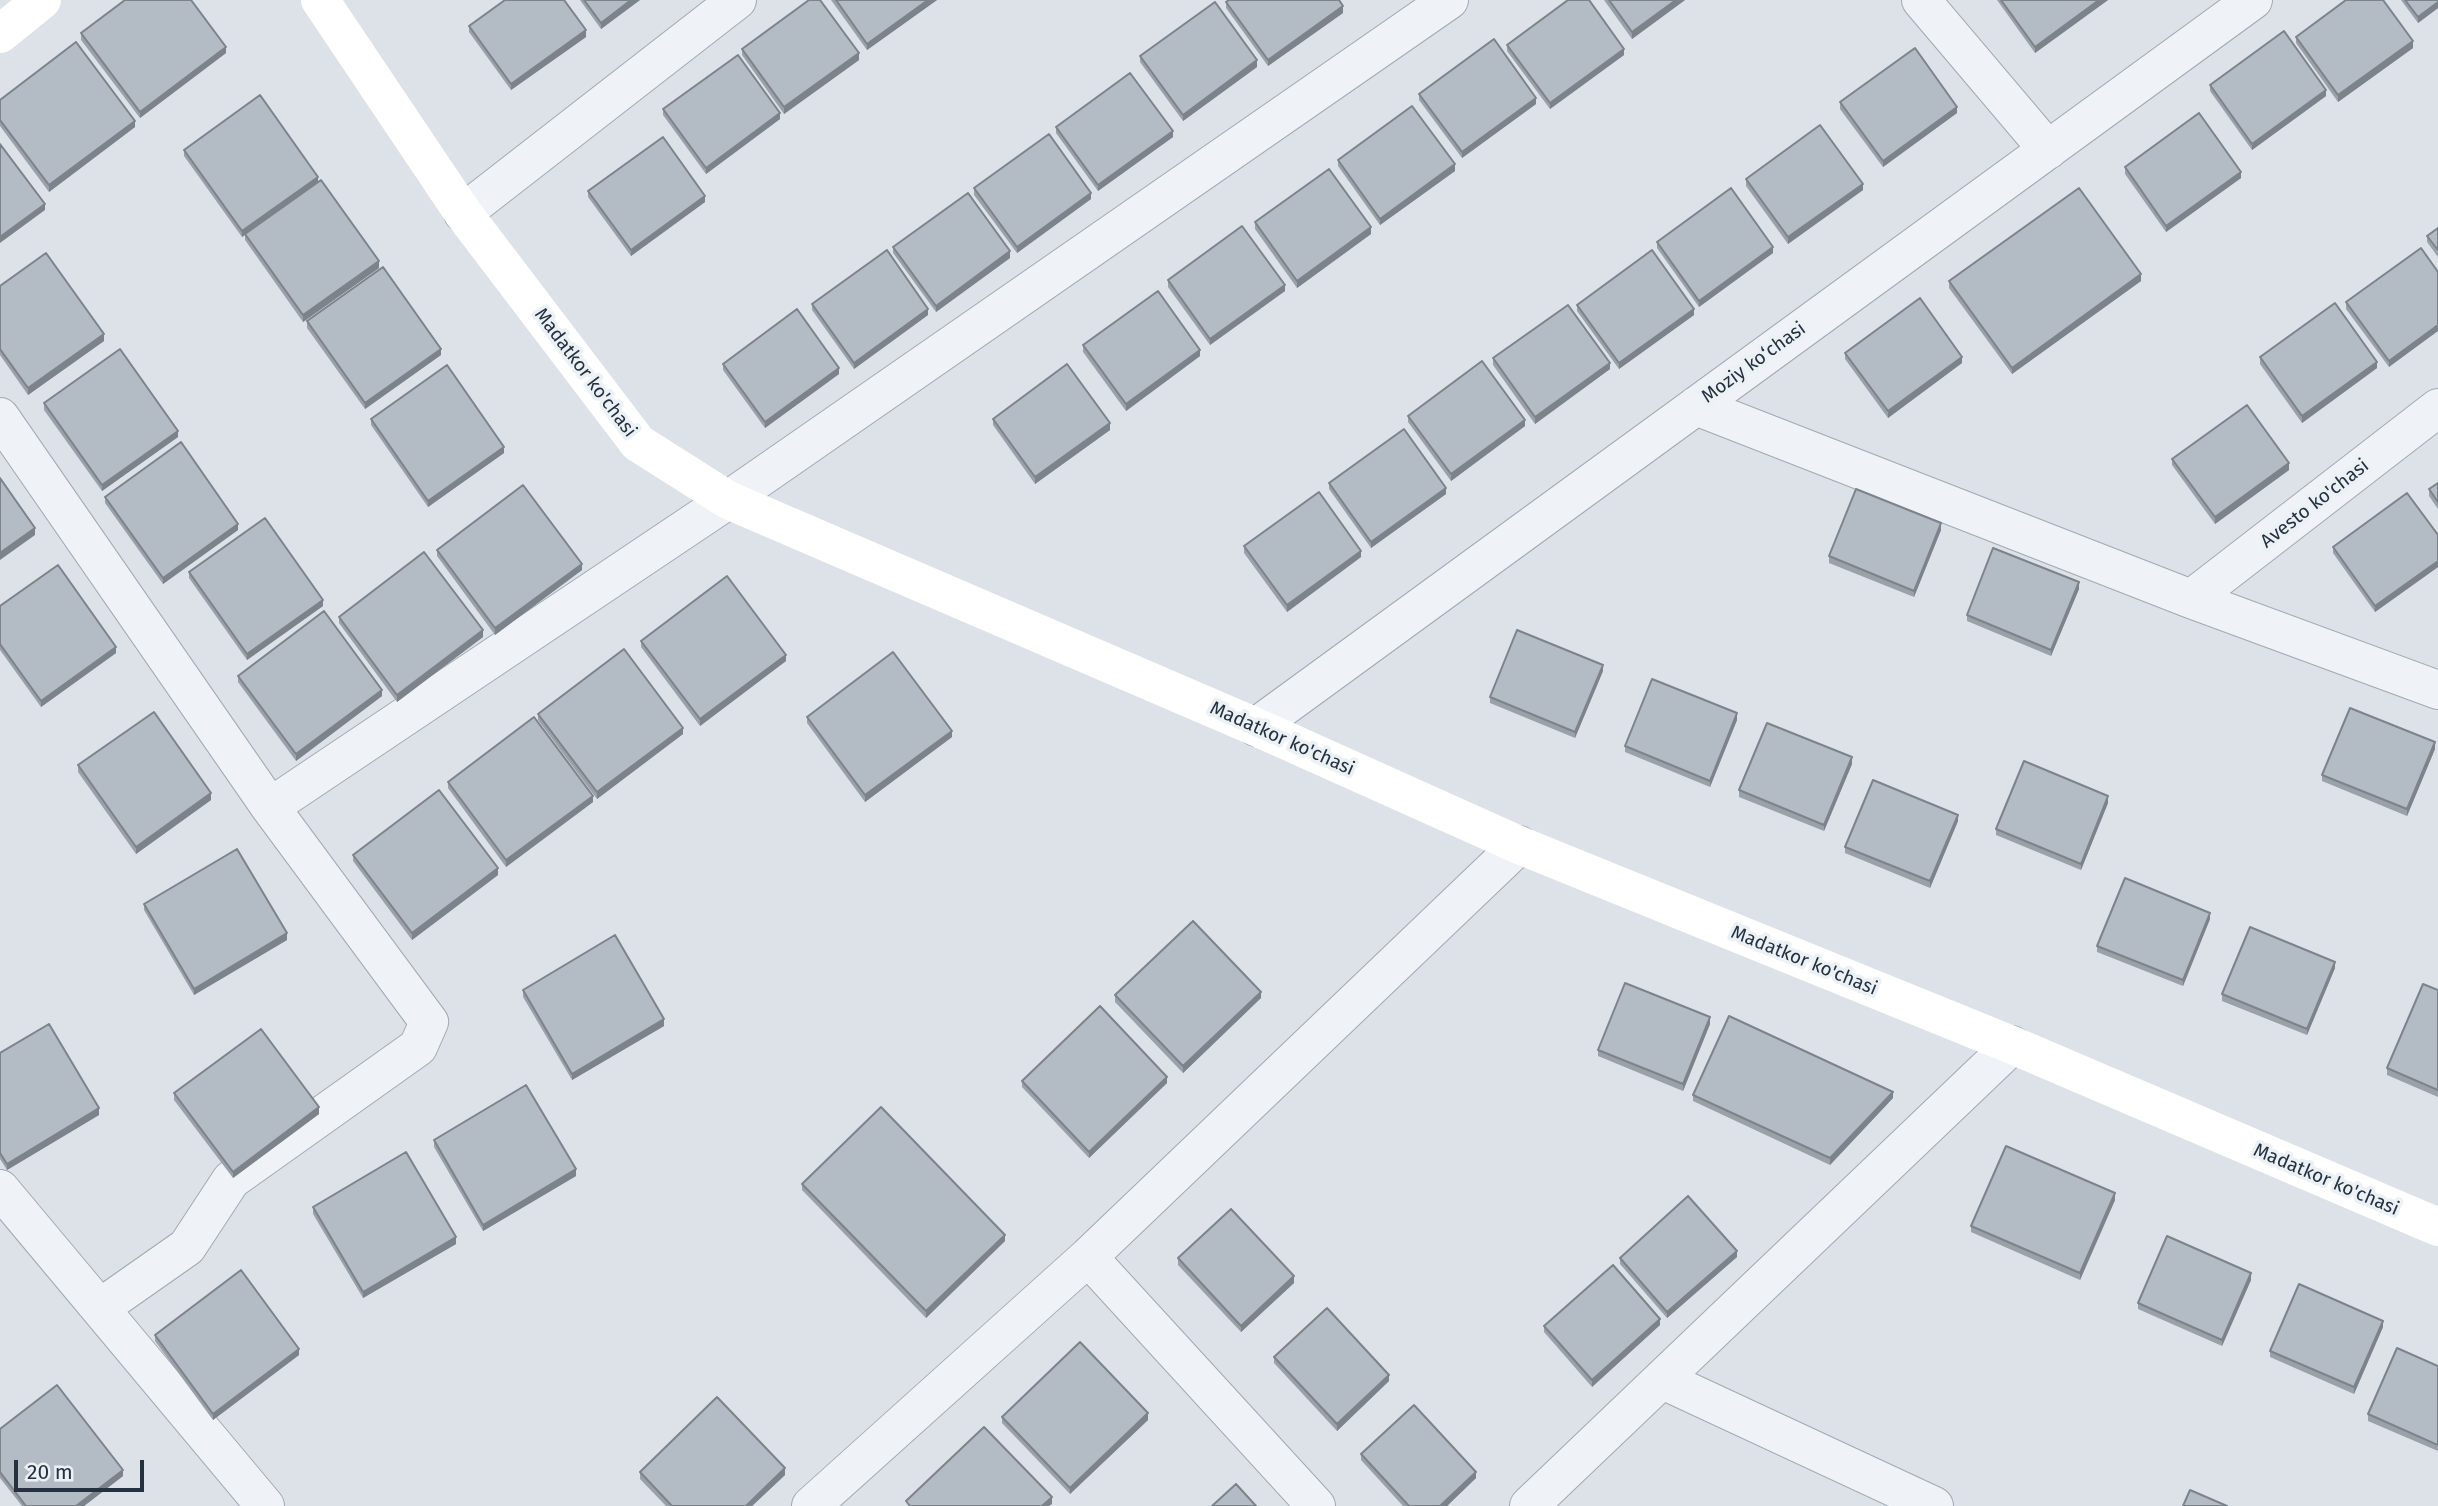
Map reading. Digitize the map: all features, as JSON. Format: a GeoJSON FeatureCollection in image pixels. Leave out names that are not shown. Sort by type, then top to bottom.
{"type":"FeatureCollection","features":[{"type":"Feature","properties":{"kind":"street"},"geometry":{"type":"LineString","coordinates":[[0,34],[41,0]]}},
{"type":"Feature","properties":{"kind":"street","name":"Madatkor ko'chasi"},"geometry":{"type":"LineString","coordinates":[[320,0],[463,213],[638,443],[728,500],[1256,727],[1518,845],[2012,1045],[2438,1227]]}},
{"type":"Feature","properties":{"kind":"street"},"geometry":{"type":"LineString","coordinates":[[463,213],[737,0]]}},
{"type":"Feature","properties":{"kind":"street"},"geometry":{"type":"LineString","coordinates":[[270,807],[728,500],[1450,0]]}},
{"type":"Feature","properties":{"kind":"street"},"geometry":{"type":"LineString","coordinates":[[1921,0],[2048,150]]}},
{"type":"Feature","properties":{"kind":"street","name":"Moziy ko‘chasi"},"geometry":{"type":"LineString","coordinates":[[1256,727],[2253,0]]}},
{"type":"Feature","properties":{"kind":"street"},"geometry":{"type":"LineString","coordinates":[[1696,406],[2191,599],[2438,690]]}},
{"type":"Feature","properties":{"kind":"street","name":"Avesto ko'chasi"},"geometry":{"type":"LineString","coordinates":[[2191,599],[2438,408]]}},
{"type":"Feature","properties":{"kind":"street"},"geometry":{"type":"LineString","coordinates":[[0,417],[270,807],[429,1022],[418,1047],[231,1180],[187,1247],[100,1308]]}},
{"type":"Feature","properties":{"kind":"street"},"geometry":{"type":"LineString","coordinates":[[811,1506],[1088,1257],[1518,845]]}},
{"type":"Feature","properties":{"kind":"street"},"geometry":{"type":"LineString","coordinates":[[1529,1506],[2012,1045]]}},
{"type":"Feature","properties":{"kind":"street"},"geometry":{"type":"LineString","coordinates":[[0,1189],[265,1506]]}},
{"type":"Feature","properties":{"kind":"street"},"geometry":{"type":"LineString","coordinates":[[1088,1257],[1316,1506]]}},
{"type":"Feature","properties":{"kind":"street"},"geometry":{"type":"LineString","coordinates":[[1663,1380],[1934,1506]]}},
{"type":"Feature","properties":{"kind":"building"},"geometry":{"type":"Polygon","coordinates":[[[125,0],[191,0],[226,47],[140,112],[81,33],[125,0]]]}},
{"type":"Feature","properties":{"kind":"building"},"geometry":{"type":"Polygon","coordinates":[[[505,0],[564,0],[586,30],[511,84],[469,26],[505,0]]]}},
{"type":"Feature","properties":{"kind":"building"},"geometry":{"type":"Polygon","coordinates":[[[584,0],[631,0],[601,23],[584,0]]]}},
{"type":"Feature","properties":{"kind":"building"},"geometry":{"type":"Polygon","coordinates":[[[809,0],[820,0],[859,53],[784,107],[742,49],[809,0]]]}},
{"type":"Feature","properties":{"kind":"building"},"geometry":{"type":"Polygon","coordinates":[[[836,0],[928,0],[867,44],[836,0]]]}},
{"type":"Feature","properties":{"kind":"building"},"geometry":{"type":"Polygon","coordinates":[[[1339,0],[1343,6],[1268,60],[1226,2],[1339,0]]]}},
{"type":"Feature","properties":{"kind":"building"},"geometry":{"type":"Polygon","coordinates":[[[1568,0],[1589,0],[1624,49],[1550,103],[1507,45],[1568,0]]]}},
{"type":"Feature","properties":{"kind":"building"},"geometry":{"type":"Polygon","coordinates":[[[1609,0],[1676,0],[1632,32],[1609,0]]]}},
{"type":"Feature","properties":{"kind":"building"},"geometry":{"type":"Polygon","coordinates":[[[2001,0],[2099,0],[2035,47],[2001,0]]]}},
{"type":"Feature","properties":{"kind":"building"},"geometry":{"type":"Polygon","coordinates":[[[2346,0],[2383,0],[2413,41],[2338,95],[2296,37],[2346,0]]]}},
{"type":"Feature","properties":{"kind":"building"},"geometry":{"type":"Polygon","coordinates":[[[2405,0],[2438,0],[2438,2],[2418,17],[2405,0]]]}},
{"type":"Feature","properties":{"kind":"building"},"geometry":{"type":"Polygon","coordinates":[[[1215,2],[1257,60],[1183,115],[1140,56],[1215,2]]]}},
{"type":"Feature","properties":{"kind":"building"},"geometry":{"type":"Polygon","coordinates":[[[2284,31],[2326,90],[2252,144],[2210,85],[2284,31]]]}},
{"type":"Feature","properties":{"kind":"building"},"geometry":{"type":"Polygon","coordinates":[[[1494,39],[1536,98],[1462,152],[1419,94],[1494,39]]]}},
{"type":"Feature","properties":{"kind":"building"},"geometry":{"type":"Polygon","coordinates":[[[76,42],[135,121],[49,185],[0,120],[0,100],[76,42]]]}},
{"type":"Feature","properties":{"kind":"building"},"geometry":{"type":"Polygon","coordinates":[[[1915,48],[1957,107],[1883,161],[1840,102],[1915,48]]]}},
{"type":"Feature","properties":{"kind":"building"},"geometry":{"type":"Polygon","coordinates":[[[738,55],[780,113],[706,168],[663,109],[738,55]]]}},
{"type":"Feature","properties":{"kind":"building"},"geometry":{"type":"Polygon","coordinates":[[[1130,73],[1173,131],[1098,185],[1056,127],[1130,73]]]}},
{"type":"Feature","properties":{"kind":"building"},"geometry":{"type":"Polygon","coordinates":[[[260,95],[318,177],[242,231],[184,150],[260,95]]]}},
{"type":"Feature","properties":{"kind":"building"},"geometry":{"type":"Polygon","coordinates":[[[1412,106],[1455,164],[1380,219],[1338,160],[1412,106]]]}},
{"type":"Feature","properties":{"kind":"building"},"geometry":{"type":"Polygon","coordinates":[[[2199,113],[2241,172],[2166,226],[2125,167],[2199,113]]]}},
{"type":"Feature","properties":{"kind":"building"},"geometry":{"type":"Polygon","coordinates":[[[1820,125],[1863,184],[1788,237],[1746,179],[1820,125]]]}},
{"type":"Feature","properties":{"kind":"building"},"geometry":{"type":"Polygon","coordinates":[[[1049,134],[1091,193],[1017,247],[974,188],[1049,134]]]}},
{"type":"Feature","properties":{"kind":"building"},"geometry":{"type":"Polygon","coordinates":[[[663,137],[705,196],[631,250],[588,191],[663,137]]]}},
{"type":"Feature","properties":{"kind":"building"},"geometry":{"type":"Polygon","coordinates":[[[0,144],[45,204],[0,237],[0,144]]]}},
{"type":"Feature","properties":{"kind":"building"},"geometry":{"type":"Polygon","coordinates":[[[1329,169],[1371,227],[1297,281],[1255,222],[1329,169]]]}},
{"type":"Feature","properties":{"kind":"building"},"geometry":{"type":"Polygon","coordinates":[[[321,180],[379,261],[303,315],[245,234],[321,180]]]}},
{"type":"Feature","properties":{"kind":"building"},"geometry":{"type":"Polygon","coordinates":[[[1731,188],[1773,247],[1699,301],[1657,242],[1731,188]]]}},
{"type":"Feature","properties":{"kind":"building"},"geometry":{"type":"Polygon","coordinates":[[[2079,188],[2141,274],[2012,368],[1949,281],[2079,188]]]}},
{"type":"Feature","properties":{"kind":"building"},"geometry":{"type":"Polygon","coordinates":[[[968,193],[1010,251],[936,306],[893,247],[968,193]]]}},
{"type":"Feature","properties":{"kind":"building"},"geometry":{"type":"Polygon","coordinates":[[[1242,226],[1285,285],[1210,339],[1168,280],[1242,226]]]}},
{"type":"Feature","properties":{"kind":"building"},"geometry":{"type":"Polygon","coordinates":[[[2438,228],[2438,250],[2427,236],[2438,228]]]}},
{"type":"Feature","properties":{"kind":"building"},"geometry":{"type":"Polygon","coordinates":[[[2421,248],[2438,272],[2438,325],[2389,361],[2346,302],[2421,248]]]}},
{"type":"Feature","properties":{"kind":"building"},"geometry":{"type":"Polygon","coordinates":[[[887,250],[928,309],[854,363],[812,304],[887,250]]]}},
{"type":"Feature","properties":{"kind":"building"},"geometry":{"type":"Polygon","coordinates":[[[1652,250],[1694,309],[1619,363],[1577,305],[1652,250]]]}},
{"type":"Feature","properties":{"kind":"building"},"geometry":{"type":"Polygon","coordinates":[[[46,253],[104,334],[28,388],[0,349],[0,286],[46,253]]]}},
{"type":"Feature","properties":{"kind":"building"},"geometry":{"type":"Polygon","coordinates":[[[383,267],[441,349],[365,403],[307,321],[383,267]]]}},
{"type":"Feature","properties":{"kind":"building"},"geometry":{"type":"Polygon","coordinates":[[[1158,291],[1200,350],[1126,404],[1083,345],[1158,291]]]}},
{"type":"Feature","properties":{"kind":"building"},"geometry":{"type":"Polygon","coordinates":[[[1920,298],[1962,357],[1888,411],[1845,353],[1920,298]]]}},
{"type":"Feature","properties":{"kind":"building"},"geometry":{"type":"Polygon","coordinates":[[[2335,303],[2377,362],[2302,416],[2260,357],[2335,303]]]}},
{"type":"Feature","properties":{"kind":"building"},"geometry":{"type":"Polygon","coordinates":[[[1568,305],[1610,363],[1535,417],[1493,358],[1568,305]]]}},
{"type":"Feature","properties":{"kind":"building"},"geometry":{"type":"Polygon","coordinates":[[[797,309],[839,368],[765,422],[723,364],[797,309]]]}},
{"type":"Feature","properties":{"kind":"building"},"geometry":{"type":"Polygon","coordinates":[[[120,349],[178,431],[102,485],[44,403],[120,349]]]}},
{"type":"Feature","properties":{"kind":"building"},"geometry":{"type":"Polygon","coordinates":[[[1482,361],[1525,420],[1451,474],[1408,416],[1482,361]]]}},
{"type":"Feature","properties":{"kind":"building"},"geometry":{"type":"Polygon","coordinates":[[[1067,364],[1110,423],[1035,477],[993,419],[1067,364]]]}},
{"type":"Feature","properties":{"kind":"building"},"geometry":{"type":"Polygon","coordinates":[[[447,365],[504,447],[428,501],[371,419],[447,365]]]}},
{"type":"Feature","properties":{"kind":"building"},"geometry":{"type":"Polygon","coordinates":[[[2247,405],[2289,463],[2215,517],[2172,459],[2247,405]]]}},
{"type":"Feature","properties":{"kind":"building"},"geometry":{"type":"Polygon","coordinates":[[[1404,429],[1446,488],[1371,542],[1329,483],[1404,429]]]}},
{"type":"Feature","properties":{"kind":"building"},"geometry":{"type":"Polygon","coordinates":[[[181,442],[238,524],[163,578],[105,497],[181,442]]]}},
{"type":"Feature","properties":{"kind":"building"},"geometry":{"type":"Polygon","coordinates":[[[0,478],[35,528],[0,553],[0,478]]]}},
{"type":"Feature","properties":{"kind":"building"},"geometry":{"type":"Polygon","coordinates":[[[2438,483],[2438,502],[2429,489],[2438,483]]]}},
{"type":"Feature","properties":{"kind":"building"},"geometry":{"type":"Polygon","coordinates":[[[523,485],[582,564],[495,628],[437,550],[523,485]]]}},
{"type":"Feature","properties":{"kind":"building"},"geometry":{"type":"Polygon","coordinates":[[[1856,489],[1941,523],[1914,591],[1829,556],[1856,489]]]}},
{"type":"Feature","properties":{"kind":"building"},"geometry":{"type":"Polygon","coordinates":[[[1319,492],[1361,551],[1287,605],[1244,546],[1319,492]]]}},
{"type":"Feature","properties":{"kind":"building"},"geometry":{"type":"Polygon","coordinates":[[[2407,493],[2438,535],[2438,561],[2375,606],[2333,547],[2407,493]]]}},
{"type":"Feature","properties":{"kind":"building"},"geometry":{"type":"Polygon","coordinates":[[[265,518],[323,600],[247,654],[189,572],[265,518]]]}},
{"type":"Feature","properties":{"kind":"building"},"geometry":{"type":"Polygon","coordinates":[[[1993,548],[2079,582],[2051,650],[1967,615],[1993,548]]]}},
{"type":"Feature","properties":{"kind":"building"},"geometry":{"type":"Polygon","coordinates":[[[424,552],[483,630],[397,695],[339,617],[424,552]]]}},
{"type":"Feature","properties":{"kind":"building"},"geometry":{"type":"Polygon","coordinates":[[[58,565],[116,647],[41,701],[0,644],[0,606],[58,565]]]}},
{"type":"Feature","properties":{"kind":"building"},"geometry":{"type":"Polygon","coordinates":[[[727,576],[786,655],[700,719],[641,641],[727,576]]]}},
{"type":"Feature","properties":{"kind":"building"},"geometry":{"type":"Polygon","coordinates":[[[324,611],[382,690],[296,754],[238,676],[324,611]]]}},
{"type":"Feature","properties":{"kind":"building"},"geometry":{"type":"Polygon","coordinates":[[[1517,630],[1603,665],[1575,732],[1490,697],[1517,630]]]}},
{"type":"Feature","properties":{"kind":"building"},"geometry":{"type":"Polygon","coordinates":[[[624,649],[683,728],[597,792],[538,714],[624,649]]]}},
{"type":"Feature","properties":{"kind":"building"},"geometry":{"type":"Polygon","coordinates":[[[893,652],[952,731],[865,795],[807,717],[893,652]]]}},
{"type":"Feature","properties":{"kind":"building"},"geometry":{"type":"Polygon","coordinates":[[[1652,679],[1737,713],[1710,781],[1625,746],[1652,679]]]}},
{"type":"Feature","properties":{"kind":"building"},"geometry":{"type":"Polygon","coordinates":[[[2350,708],[2435,742],[2407,809],[2322,775],[2350,708]]]}},
{"type":"Feature","properties":{"kind":"building"},"geometry":{"type":"Polygon","coordinates":[[[154,712],[211,793],[136,847],[78,765],[154,712]]]}},
{"type":"Feature","properties":{"kind":"building"},"geometry":{"type":"Polygon","coordinates":[[[534,717],[593,796],[506,860],[448,782],[534,717]]]}},
{"type":"Feature","properties":{"kind":"building"},"geometry":{"type":"Polygon","coordinates":[[[1767,723],[1852,757],[1824,825],[1739,790],[1767,723]]]}},
{"type":"Feature","properties":{"kind":"building"},"geometry":{"type":"Polygon","coordinates":[[[2024,761],[2108,796],[2081,864],[1996,829],[2024,761]]]}},
{"type":"Feature","properties":{"kind":"building"},"geometry":{"type":"Polygon","coordinates":[[[1873,780],[1958,815],[1930,881],[1845,847],[1873,780]]]}},
{"type":"Feature","properties":{"kind":"building"},"geometry":{"type":"Polygon","coordinates":[[[439,790],[498,868],[412,933],[353,855],[439,790]]]}},
{"type":"Feature","properties":{"kind":"building"},"geometry":{"type":"Polygon","coordinates":[[[237,849],[287,933],[194,989],[144,904],[237,849]]]}},
{"type":"Feature","properties":{"kind":"building"},"geometry":{"type":"Polygon","coordinates":[[[2125,878],[2210,913],[2183,980],[2097,946],[2125,878]]]}},
{"type":"Feature","properties":{"kind":"building"},"geometry":{"type":"Polygon","coordinates":[[[1193,921],[1261,992],[1183,1066],[1115,995],[1193,921]]]}},
{"type":"Feature","properties":{"kind":"building"},"geometry":{"type":"Polygon","coordinates":[[[2250,927],[2335,962],[2307,1029],[2222,994],[2250,927]]]}},
{"type":"Feature","properties":{"kind":"building"},"geometry":{"type":"Polygon","coordinates":[[[615,935],[664,1019],[572,1074],[523,990],[615,935]]]}},
{"type":"Feature","properties":{"kind":"building"},"geometry":{"type":"Polygon","coordinates":[[[1625,983],[1710,1017],[1683,1084],[1598,1050],[1625,983]]]}},
{"type":"Feature","properties":{"kind":"building"},"geometry":{"type":"Polygon","coordinates":[[[2423,984],[2438,990],[2438,1090],[2387,1068],[2423,984]]]}},
{"type":"Feature","properties":{"kind":"building"},"geometry":{"type":"Polygon","coordinates":[[[1100,1006],[1167,1077],[1089,1152],[1022,1081],[1100,1006]]]}},
{"type":"Feature","properties":{"kind":"building"},"geometry":{"type":"Polygon","coordinates":[[[1729,1016],[1893,1092],[1830,1158],[1693,1095],[1729,1016]]]}},
{"type":"Feature","properties":{"kind":"building"},"geometry":{"type":"Polygon","coordinates":[[[49,1024],[99,1108],[7,1164],[0,1153],[0,1053],[49,1024]]]}},
{"type":"Feature","properties":{"kind":"building"},"geometry":{"type":"Polygon","coordinates":[[[261,1029],[319,1107],[233,1172],[174,1093],[261,1029]]]}},
{"type":"Feature","properties":{"kind":"building"},"geometry":{"type":"Polygon","coordinates":[[[526,1085],[576,1169],[483,1225],[434,1140],[526,1085]]]}},
{"type":"Feature","properties":{"kind":"building"},"geometry":{"type":"Polygon","coordinates":[[[881,1107],[1005,1235],[926,1311],[802,1184],[881,1107]]]}},
{"type":"Feature","properties":{"kind":"building"},"geometry":{"type":"Polygon","coordinates":[[[2006,1146],[2115,1193],[2080,1273],[1971,1226],[2006,1146]]]}},
{"type":"Feature","properties":{"kind":"building"},"geometry":{"type":"Polygon","coordinates":[[[406,1152],[456,1237],[363,1292],[313,1207],[406,1152]]]}},
{"type":"Feature","properties":{"kind":"building"},"geometry":{"type":"Polygon","coordinates":[[[1688,1196],[1737,1251],[1667,1312],[1620,1258],[1688,1196]]]}},
{"type":"Feature","properties":{"kind":"building"},"geometry":{"type":"Polygon","coordinates":[[[1231,1209],[1294,1276],[1241,1326],[1178,1258],[1231,1209]]]}},
{"type":"Feature","properties":{"kind":"building"},"geometry":{"type":"Polygon","coordinates":[[[2167,1236],[2251,1273],[2222,1340],[2138,1303],[2167,1236]]]}},
{"type":"Feature","properties":{"kind":"building"},"geometry":{"type":"Polygon","coordinates":[[[1613,1265],[1660,1319],[1592,1380],[1544,1326],[1613,1265]]]}},
{"type":"Feature","properties":{"kind":"building"},"geometry":{"type":"Polygon","coordinates":[[[241,1270],[299,1349],[213,1414],[155,1335],[241,1270]]]}},
{"type":"Feature","properties":{"kind":"building"},"geometry":{"type":"Polygon","coordinates":[[[2299,1284],[2383,1321],[2354,1387],[2270,1351],[2299,1284]]]}},
{"type":"Feature","properties":{"kind":"building"},"geometry":{"type":"Polygon","coordinates":[[[1327,1308],[1389,1375],[1337,1424],[1274,1357],[1327,1308]]]}},
{"type":"Feature","properties":{"kind":"building"},"geometry":{"type":"Polygon","coordinates":[[[1080,1342],[1148,1413],[1070,1488],[1002,1417],[1080,1342]]]}},
{"type":"Feature","properties":{"kind":"building"},"geometry":{"type":"Polygon","coordinates":[[[2397,1348],[2438,1366],[2438,1445],[2368,1414],[2397,1348]]]}},
{"type":"Feature","properties":{"kind":"building"},"geometry":{"type":"Polygon","coordinates":[[[57,1385],[123,1470],[76,1506],[26,1506],[0,1472],[0,1429],[57,1385]]]}},
{"type":"Feature","properties":{"kind":"building"},"geometry":{"type":"Polygon","coordinates":[[[717,1397],[785,1468],[746,1506],[672,1506],[640,1472],[717,1397]]]}},
{"type":"Feature","properties":{"kind":"building"},"geometry":{"type":"Polygon","coordinates":[[[1414,1405],[1476,1472],[1440,1506],[1409,1506],[1361,1454],[1414,1405]]]}},
{"type":"Feature","properties":{"kind":"building"},"geometry":{"type":"Polygon","coordinates":[[[984,1427],[1052,1497],[1042,1506],[910,1506],[906,1501],[984,1427]]]}},
{"type":"Feature","properties":{"kind":"building"},"geometry":{"type":"Polygon","coordinates":[[[1236,1484],[1256,1506],[1212,1506],[1236,1484]]]}},
{"type":"Feature","properties":{"kind":"building"},"geometry":{"type":"Polygon","coordinates":[[[2190,1490],[2227,1506],[2183,1506],[2190,1490]]]}}]}
